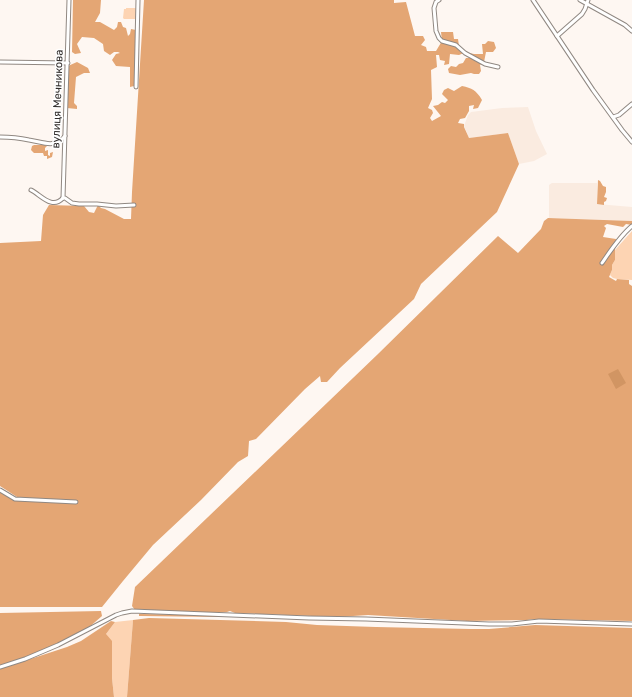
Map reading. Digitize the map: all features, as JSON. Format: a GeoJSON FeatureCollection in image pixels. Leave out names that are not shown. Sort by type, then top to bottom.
{"type":"FeatureCollection","features":[{"type":"Feature","properties":{"kind":"street","name":"вулиця Мечникова"},"geometry":{"type":"LineString","coordinates":[[63,198],[68,63],[68,0]]}},
{"type":"Feature","properties":{"kind":"street"},"geometry":{"type":"LineString","coordinates":[[136,87],[138,0]]}},
{"type":"Feature","properties":{"kind":"street"},"geometry":{"type":"LineString","coordinates":[[439,0],[436,2],[434,8],[438,38],[442,41],[456,45],[485,64],[498,67]]}},
{"type":"Feature","properties":{"kind":"street"},"geometry":{"type":"LineString","coordinates":[[533,0],[622,130],[632,142]]}},
{"type":"Feature","properties":{"kind":"street"},"geometry":{"type":"LineString","coordinates":[[580,0],[587,2],[625,25],[632,31]]}},
{"type":"Feature","properties":{"kind":"street"},"geometry":{"type":"LineString","coordinates":[[557,36],[582,14],[587,2]]}},
{"type":"Feature","properties":{"kind":"street"},"geometry":{"type":"LineString","coordinates":[[0,62],[68,63]]}},
{"type":"Feature","properties":{"kind":"street"},"geometry":{"type":"LineString","coordinates":[[613,117],[620,115],[632,104]]}},
{"type":"Feature","properties":{"kind":"street"},"geometry":{"type":"LineString","coordinates":[[0,137],[31,140],[51,144],[58,142],[65,136]]}},
{"type":"Feature","properties":{"kind":"street"},"geometry":{"type":"LineString","coordinates":[[32,190],[48,202],[56,203],[65,198],[72,203],[79,204],[116,206],[134,205]]}},
{"type":"Feature","properties":{"kind":"street"},"geometry":{"type":"LineString","coordinates":[[602,263],[618,240],[632,226]]}},
{"type":"Feature","properties":{"kind":"street"},"geometry":{"type":"LineString","coordinates":[[0,490],[15,499],[76,502]]}},
{"type":"Feature","properties":{"kind":"street"},"geometry":{"type":"LineString","coordinates":[[0,667],[25,659],[58,645],[122,612],[132,611],[489,624],[512,624],[539,621],[632,624]]}},
{"type":"Feature","properties":{"kind":"shaded area"},"geometry":{"type":"Polygon","coordinates":[[[73,0],[101,0],[100,13],[95,22],[100,22],[114,30],[117,27],[118,22],[121,22],[123,27],[126,28],[128,36],[131,29],[136,30],[134,86],[130,87],[130,67],[116,66],[112,60],[116,54],[120,53],[114,52],[110,55],[104,51],[103,44],[94,38],[82,37],[77,44],[81,53],[75,54],[72,52],[73,0]]]}},
{"type":"Feature","properties":{"kind":"shaded area"},"geometry":{"type":"Polygon","coordinates":[[[144,0],[394,0],[394,3],[406,2],[415,36],[423,36],[425,40],[421,45],[426,47],[427,51],[436,51],[442,41],[441,32],[453,32],[454,39],[458,39],[459,46],[466,52],[459,55],[450,54],[449,64],[444,65],[445,61],[440,60],[439,55],[436,55],[437,67],[431,70],[432,99],[428,108],[432,110],[433,113],[430,118],[432,121],[441,116],[433,106],[442,102],[445,103],[448,100],[442,94],[444,90],[448,88],[454,91],[462,86],[471,89],[478,94],[482,100],[478,108],[473,109],[474,105],[469,106],[469,111],[465,118],[460,119],[458,123],[464,124],[469,138],[508,133],[519,164],[497,212],[421,284],[414,299],[327,382],[321,382],[320,376],[305,389],[256,439],[249,441],[248,456],[238,462],[201,500],[153,545],[102,607],[0,607],[0,492],[11,498],[17,497],[0,486],[0,243],[41,241],[43,215],[49,205],[84,206],[89,212],[94,213],[98,205],[101,208],[124,219],[131,219],[144,0]]]}},
{"type":"Feature","properties":{"kind":"shaded area"},"geometry":{"type":"Polygon","coordinates":[[[124,9],[137,9],[136,19],[123,18],[124,9]]]}},
{"type":"Feature","properties":{"kind":"shaded area"},"geometry":{"type":"Polygon","coordinates":[[[488,41],[494,42],[496,48],[493,52],[486,52],[484,62],[480,65],[481,71],[479,74],[471,73],[460,75],[449,73],[448,69],[451,66],[456,67],[463,63],[466,58],[469,58],[469,53],[483,54],[482,44],[485,44],[488,41]]]}},
{"type":"Feature","properties":{"kind":"shaded area"},"geometry":{"type":"Polygon","coordinates":[[[77,62],[88,68],[90,73],[84,73],[76,77],[74,103],[77,106],[77,109],[67,108],[68,66],[77,62]]]}},
{"type":"Feature","properties":{"kind":"shaded area"},"geometry":{"type":"Polygon","coordinates":[[[528,107],[536,131],[547,154],[534,161],[519,164],[508,133],[469,138],[464,126],[468,115],[471,112],[502,108],[528,107]]]}},
{"type":"Feature","properties":{"kind":"shaded area"},"geometry":{"type":"Polygon","coordinates":[[[42,144],[47,146],[45,151],[48,150],[48,155],[50,156],[50,153],[53,152],[52,157],[47,159],[47,156],[44,156],[43,153],[34,153],[31,150],[32,146],[42,144]]]}},
{"type":"Feature","properties":{"kind":"shaded area"},"geometry":{"type":"Polygon","coordinates":[[[598,180],[603,186],[606,187],[604,197],[607,198],[604,205],[597,204],[598,180]]]}},
{"type":"Feature","properties":{"kind":"shaded area"},"geometry":{"type":"Polygon","coordinates":[[[552,183],[597,183],[597,204],[632,207],[632,221],[549,218],[549,185],[552,183]]]}},
{"type":"Feature","properties":{"kind":"shaded area"},"geometry":{"type":"Polygon","coordinates":[[[548,218],[632,221],[632,225],[626,224],[623,227],[607,224],[604,226],[606,228],[603,237],[616,239],[615,260],[609,277],[616,281],[617,279],[629,280],[629,284],[632,286],[632,621],[534,619],[467,621],[368,615],[338,617],[235,613],[230,611],[211,613],[135,610],[132,606],[135,587],[378,354],[498,236],[518,253],[541,229],[544,221],[548,218]]]}},
{"type":"Feature","properties":{"kind":"shaded area"},"geometry":{"type":"Polygon","coordinates":[[[632,231],[632,280],[613,278],[610,275],[612,265],[615,260],[615,250],[632,231]]]}},
{"type":"Feature","properties":{"kind":"shaded area"},"geometry":{"type":"Polygon","coordinates":[[[618,369],[626,383],[616,389],[608,374],[618,369]]]}},
{"type":"Feature","properties":{"kind":"shaded area"},"geometry":{"type":"Polygon","coordinates":[[[101,611],[102,616],[87,629],[48,649],[0,666],[0,613],[101,611]]]}},
{"type":"Feature","properties":{"kind":"shaded area"},"geometry":{"type":"Polygon","coordinates":[[[139,614],[220,615],[220,617],[139,616],[139,614]]]}},
{"type":"Feature","properties":{"kind":"shaded area"},"geometry":{"type":"Polygon","coordinates":[[[149,618],[286,622],[317,625],[471,629],[535,625],[632,628],[632,697],[127,697],[133,620],[149,618]]]}},
{"type":"Feature","properties":{"kind":"shaded area"},"geometry":{"type":"Polygon","coordinates":[[[133,620],[127,697],[114,697],[106,634],[115,622],[133,620]]]}},
{"type":"Feature","properties":{"kind":"shaded area"},"geometry":{"type":"Polygon","coordinates":[[[111,621],[115,622],[106,634],[112,641],[112,678],[114,697],[0,697],[0,669],[81,641],[111,621]]]}}]}
